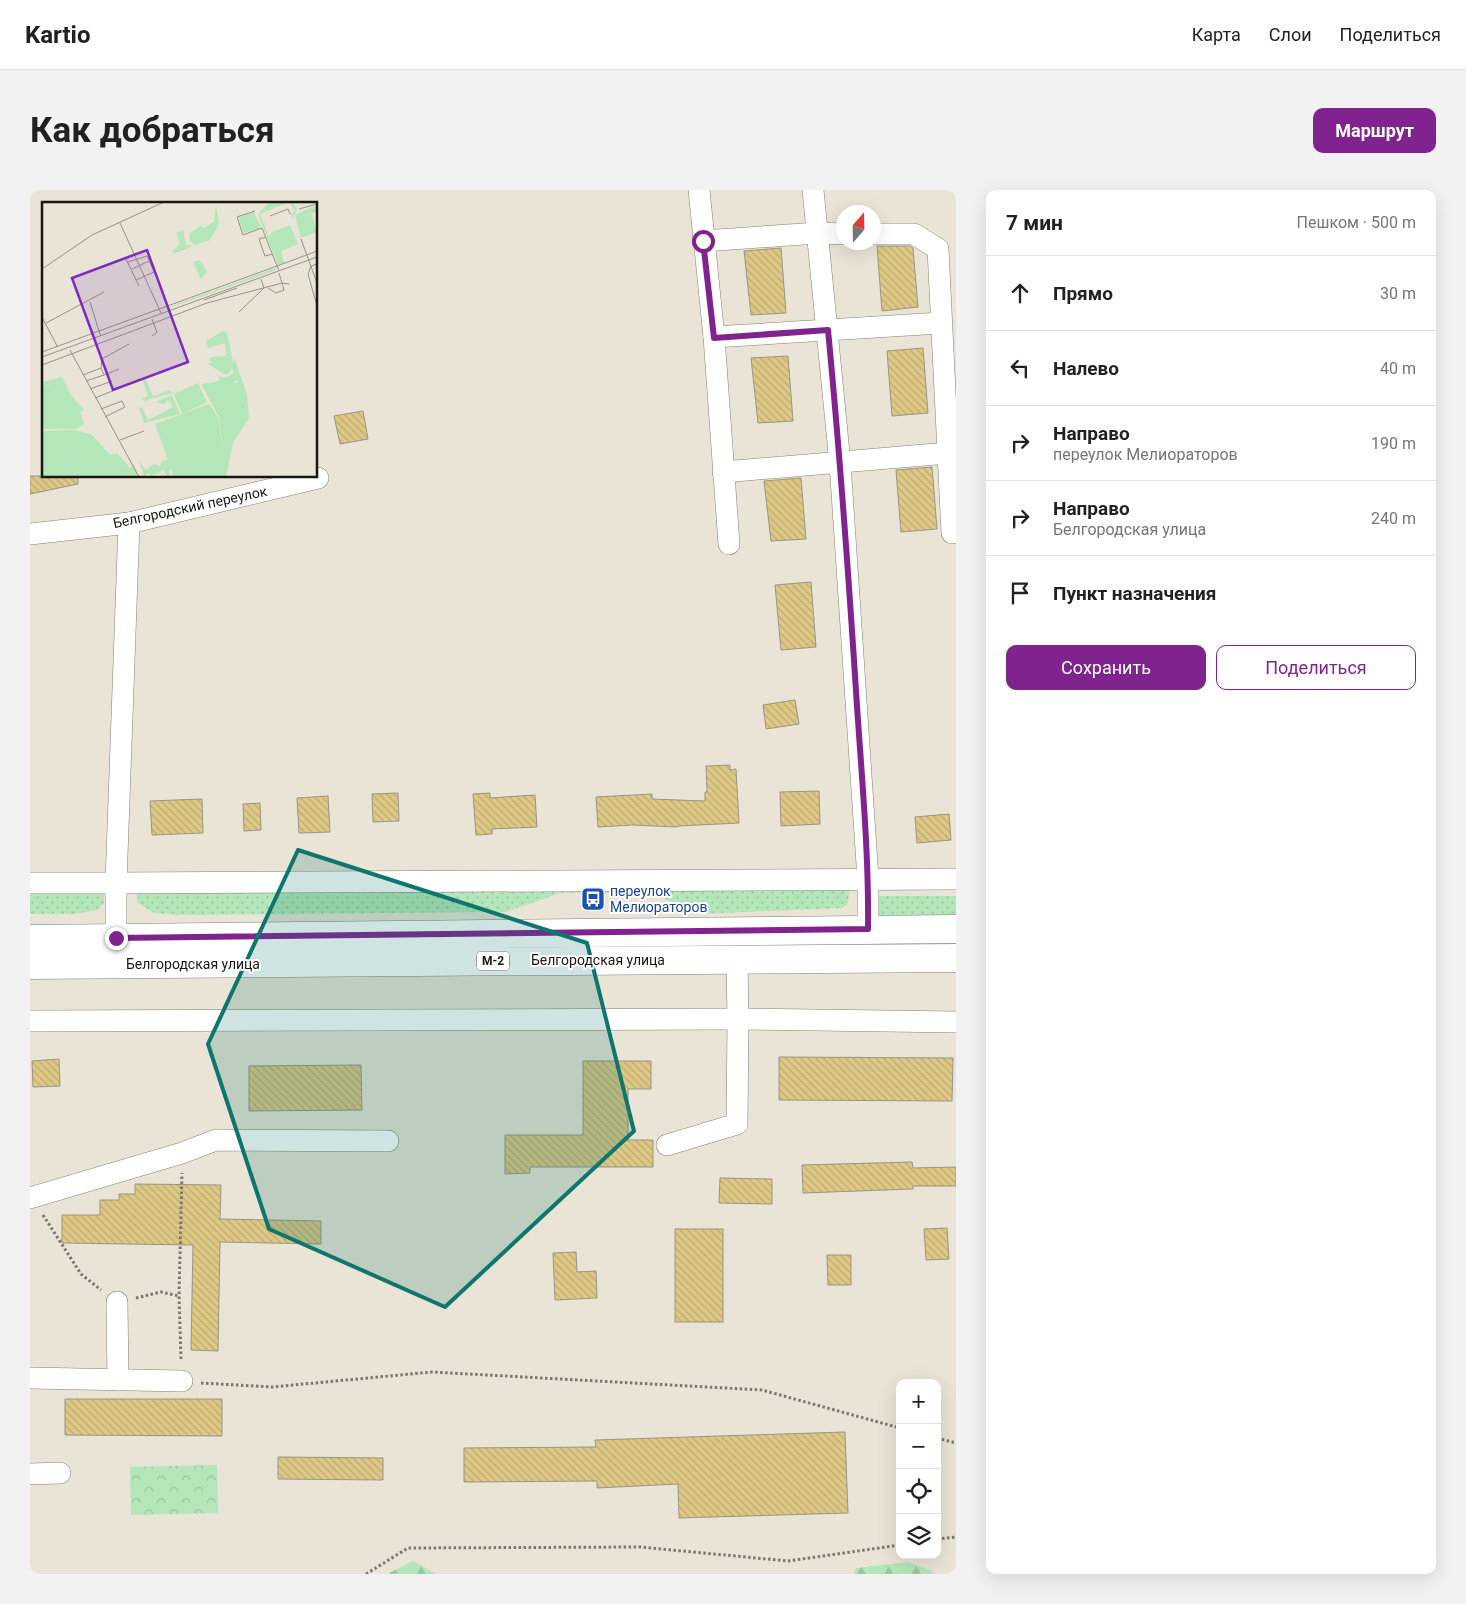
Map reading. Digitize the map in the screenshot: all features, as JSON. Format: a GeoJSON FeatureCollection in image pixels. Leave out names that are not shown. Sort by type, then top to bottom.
{"type":"FeatureCollection","features":[{"type":"Feature","properties":{"kind":"main road","name":"Белгородская улица"},"geometry":{"type":"LineString","coordinates":[[30,939],[956,929]]}},
{"type":"Feature","properties":{"kind":"main road","name":"Белгородская улица"},"geometry":{"type":"LineString","coordinates":[[30,965],[956,958]]}},
{"type":"Feature","properties":{"kind":"street"},"geometry":{"type":"LineString","coordinates":[[699,190],[714,338],[722,472],[729,544]]}},
{"type":"Feature","properties":{"kind":"street"},"geometry":{"type":"LineString","coordinates":[[813,190],[840,463],[868,880],[868,929]]}},
{"type":"Feature","properties":{"kind":"street"},"geometry":{"type":"LineString","coordinates":[[703,241],[818,233],[836,234]]}},
{"type":"Feature","properties":{"kind":"street"},"geometry":{"type":"LineString","coordinates":[[881,234],[914,234],[938,249],[952,533]]}},
{"type":"Feature","properties":{"kind":"street"},"geometry":{"type":"LineString","coordinates":[[714,338],[941,323]]}},
{"type":"Feature","properties":{"kind":"street"},"geometry":{"type":"LineString","coordinates":[[722,472],[948,453]]}},
{"type":"Feature","properties":{"kind":"street","name":"Белгородский переулок"},"geometry":{"type":"LineString","coordinates":[[30,534],[129,523],[318,478]]}},
{"type":"Feature","properties":{"kind":"street"},"geometry":{"type":"LineString","coordinates":[[116,938],[116,883],[129,523]]}},
{"type":"Feature","properties":{"kind":"street"},"geometry":{"type":"LineString","coordinates":[[30,883],[956,879]]}},
{"type":"Feature","properties":{"kind":"street"},"geometry":{"type":"LineString","coordinates":[[667,1145],[737,1124],[737,959]]}},
{"type":"Feature","properties":{"kind":"street"},"geometry":{"type":"LineString","coordinates":[[30,1021],[738,1019],[956,1022]]}},
{"type":"Feature","properties":{"kind":"street"},"geometry":{"type":"LineString","coordinates":[[31,1198],[182,1153],[216,1140],[388,1141]]}},
{"type":"Feature","properties":{"kind":"street"},"geometry":{"type":"LineString","coordinates":[[117,1302],[118,1380]]}},
{"type":"Feature","properties":{"kind":"street"},"geometry":{"type":"LineString","coordinates":[[30,1378],[182,1382]]}},
{"type":"Feature","properties":{"kind":"street"},"geometry":{"type":"LineString","coordinates":[[30,1474],[60,1474]]}},
{"type":"Feature","properties":{"kind":"path"},"geometry":{"type":"LineString","coordinates":[[182,1153],[179,1296],[182,1382],[272,1387],[432,1372],[762,1390],[896,1427]]}},
{"type":"Feature","properties":{"kind":"path"},"geometry":{"type":"LineString","coordinates":[[31,1198],[81,1274]]}},
{"type":"Feature","properties":{"kind":"path"},"geometry":{"type":"LineString","coordinates":[[941,1439],[956,1443]]}},
{"type":"Feature","properties":{"kind":"path"},"geometry":{"type":"LineString","coordinates":[[941,1538],[956,1536]]}},
{"type":"Feature","properties":{"kind":"path"},"geometry":{"type":"LineString","coordinates":[[366,1574],[408,1548],[640,1546],[788,1561],[896,1546]]}},
{"type":"Feature","properties":{"kind":"highlighted area"},"geometry":{"type":"Polygon","coordinates":[[[298,850],[587,943],[634,1131],[445,1307],[269,1229],[208,1044],[298,850]]]}},
{"type":"Feature","properties":{"kind":"green space"},"geometry":{"type":"Polygon","coordinates":[[[136,886],[849,889],[848,904],[842,908],[697,914],[650,892],[561,893],[505,912],[180,915],[154,913],[138,903],[136,886]]]}},
{"type":"Feature","properties":{"kind":"green space"},"geometry":{"type":"Polygon","coordinates":[[[30,888],[104,888],[104,903],[97,910],[74,914],[30,914],[30,888]]]}},
{"type":"Feature","properties":{"kind":"green space"},"geometry":{"type":"Polygon","coordinates":[[[875,896],[956,896],[956,922],[886,921],[872,911],[875,896]]]}},
{"type":"Feature","properties":{"kind":"green space"},"geometry":{"type":"Polygon","coordinates":[[[217,1465],[218,1513],[131,1515],[130,1467],[217,1465]]]}},
{"type":"Feature","properties":{"kind":"green space"},"geometry":{"type":"Polygon","coordinates":[[[413,1561],[436,1574],[389,1574],[389,1573],[413,1561]]]}},
{"type":"Feature","properties":{"kind":"green space"},"geometry":{"type":"Polygon","coordinates":[[[908,1562],[932,1571],[933,1574],[854,1574],[856,1568],[908,1562]]]}},
{"type":"Feature","properties":{"kind":"building"},"geometry":{"type":"Polygon","coordinates":[[[881,246],[910,246],[913,248],[918,307],[882,311],[877,250],[881,250],[881,246]]]}},
{"type":"Feature","properties":{"kind":"building"},"geometry":{"type":"Polygon","coordinates":[[[781,248],[786,313],[751,315],[744,251],[781,248]]]}},
{"type":"Feature","properties":{"kind":"building"},"geometry":{"type":"Polygon","coordinates":[[[923,348],[928,413],[892,416],[887,351],[923,348]]]}},
{"type":"Feature","properties":{"kind":"building"},"geometry":{"type":"Polygon","coordinates":[[[788,356],[793,421],[758,423],[751,358],[788,356]]]}},
{"type":"Feature","properties":{"kind":"building"},"geometry":{"type":"Polygon","coordinates":[[[363,411],[368,439],[340,444],[334,416],[363,411]]]}},
{"type":"Feature","properties":{"kind":"building"},"geometry":{"type":"Polygon","coordinates":[[[932,467],[937,529],[901,532],[896,470],[932,467]]]}},
{"type":"Feature","properties":{"kind":"building"},"geometry":{"type":"Polygon","coordinates":[[[30,476],[78,478],[78,484],[30,494],[30,476]]]}},
{"type":"Feature","properties":{"kind":"building"},"geometry":{"type":"Polygon","coordinates":[[[801,478],[806,539],[771,541],[764,481],[801,478]]]}},
{"type":"Feature","properties":{"kind":"building"},"geometry":{"type":"Polygon","coordinates":[[[811,582],[816,647],[781,650],[775,585],[811,582]]]}},
{"type":"Feature","properties":{"kind":"building"},"geometry":{"type":"Polygon","coordinates":[[[795,700],[799,724],[766,729],[763,705],[795,700]]]}},
{"type":"Feature","properties":{"kind":"building"},"geometry":{"type":"Polygon","coordinates":[[[730,765],[730,770],[736,769],[739,823],[678,827],[632,825],[598,827],[596,797],[652,794],[652,799],[705,801],[705,792],[707,792],[706,766],[730,765]]]}},
{"type":"Feature","properties":{"kind":"building"},"geometry":{"type":"Polygon","coordinates":[[[819,791],[820,824],[781,826],[780,792],[819,791]]]}},
{"type":"Feature","properties":{"kind":"building"},"geometry":{"type":"Polygon","coordinates":[[[398,793],[399,821],[373,822],[372,794],[398,793]]]}},
{"type":"Feature","properties":{"kind":"building"},"geometry":{"type":"Polygon","coordinates":[[[490,793],[490,798],[535,795],[537,827],[492,829],[492,834],[476,835],[473,794],[490,793]]]}},
{"type":"Feature","properties":{"kind":"building"},"geometry":{"type":"Polygon","coordinates":[[[328,796],[330,832],[299,833],[297,798],[328,796]]]}},
{"type":"Feature","properties":{"kind":"building"},"geometry":{"type":"Polygon","coordinates":[[[202,799],[203,833],[152,835],[150,801],[202,799]]]}},
{"type":"Feature","properties":{"kind":"building"},"geometry":{"type":"Polygon","coordinates":[[[260,803],[261,830],[244,831],[243,804],[260,803]]]}},
{"type":"Feature","properties":{"kind":"building"},"geometry":{"type":"Polygon","coordinates":[[[949,814],[951,840],[917,843],[915,817],[949,814]]]}},
{"type":"Feature","properties":{"kind":"building"},"geometry":{"type":"Polygon","coordinates":[[[779,1057],[953,1058],[952,1101],[779,1100],[779,1057]]]}},
{"type":"Feature","properties":{"kind":"building"},"geometry":{"type":"Polygon","coordinates":[[[59,1059],[60,1086],[33,1087],[32,1061],[59,1059]]]}},
{"type":"Feature","properties":{"kind":"building"},"geometry":{"type":"Polygon","coordinates":[[[583,1061],[651,1061],[651,1089],[628,1089],[628,1140],[653,1140],[653,1167],[530,1167],[530,1173],[505,1174],[505,1135],[583,1135],[583,1061]]]}},
{"type":"Feature","properties":{"kind":"building"},"geometry":{"type":"Polygon","coordinates":[[[361,1065],[362,1110],[249,1111],[249,1066],[361,1065]]]}},
{"type":"Feature","properties":{"kind":"building"},"geometry":{"type":"Polygon","coordinates":[[[912,1162],[913,1168],[956,1167],[956,1186],[913,1186],[913,1189],[803,1193],[802,1165],[912,1162]]]}},
{"type":"Feature","properties":{"kind":"building"},"geometry":{"type":"Polygon","coordinates":[[[720,1178],[772,1179],[772,1204],[719,1203],[720,1178]]]}},
{"type":"Feature","properties":{"kind":"building"},"geometry":{"type":"Polygon","coordinates":[[[135,1184],[221,1185],[220,1219],[321,1221],[321,1244],[220,1242],[218,1351],[191,1350],[193,1245],[62,1243],[62,1215],[100,1215],[100,1200],[119,1200],[119,1194],[135,1194],[135,1184]]]}},
{"type":"Feature","properties":{"kind":"building"},"geometry":{"type":"Polygon","coordinates":[[[947,1228],[949,1259],[926,1260],[924,1229],[947,1228]]]}},
{"type":"Feature","properties":{"kind":"building"},"geometry":{"type":"Polygon","coordinates":[[[675,1229],[723,1229],[723,1322],[675,1322],[675,1229]]]}},
{"type":"Feature","properties":{"kind":"building"},"geometry":{"type":"Polygon","coordinates":[[[576,1252],[577,1272],[596,1271],[597,1298],[555,1300],[553,1253],[576,1252]]]}},
{"type":"Feature","properties":{"kind":"building"},"geometry":{"type":"Polygon","coordinates":[[[827,1255],[851,1255],[851,1285],[828,1285],[827,1255]]]}},
{"type":"Feature","properties":{"kind":"building"},"geometry":{"type":"Polygon","coordinates":[[[65,1399],[222,1399],[222,1436],[65,1435],[65,1399]]]}},
{"type":"Feature","properties":{"kind":"building"},"geometry":{"type":"Polygon","coordinates":[[[845,1432],[848,1513],[679,1518],[678,1484],[597,1488],[597,1481],[464,1482],[464,1448],[596,1447],[595,1440],[845,1432]]]}},
{"type":"Feature","properties":{"kind":"building"},"geometry":{"type":"Polygon","coordinates":[[[278,1457],[383,1458],[383,1480],[278,1479],[278,1457]]]}},
{"type":"Feature","properties":{"kind":"place","name":"переулок Мелиораторов"},"geometry":{"type":"Point","coordinates":[593,899]}},
{"type":"Feature","properties":{"kind":"route"},"geometry":{"type":"LineString","coordinates":[[116,938],[868,929],[868,880],[855,672],[828,330],[714,338],[703,241]]}}]}
